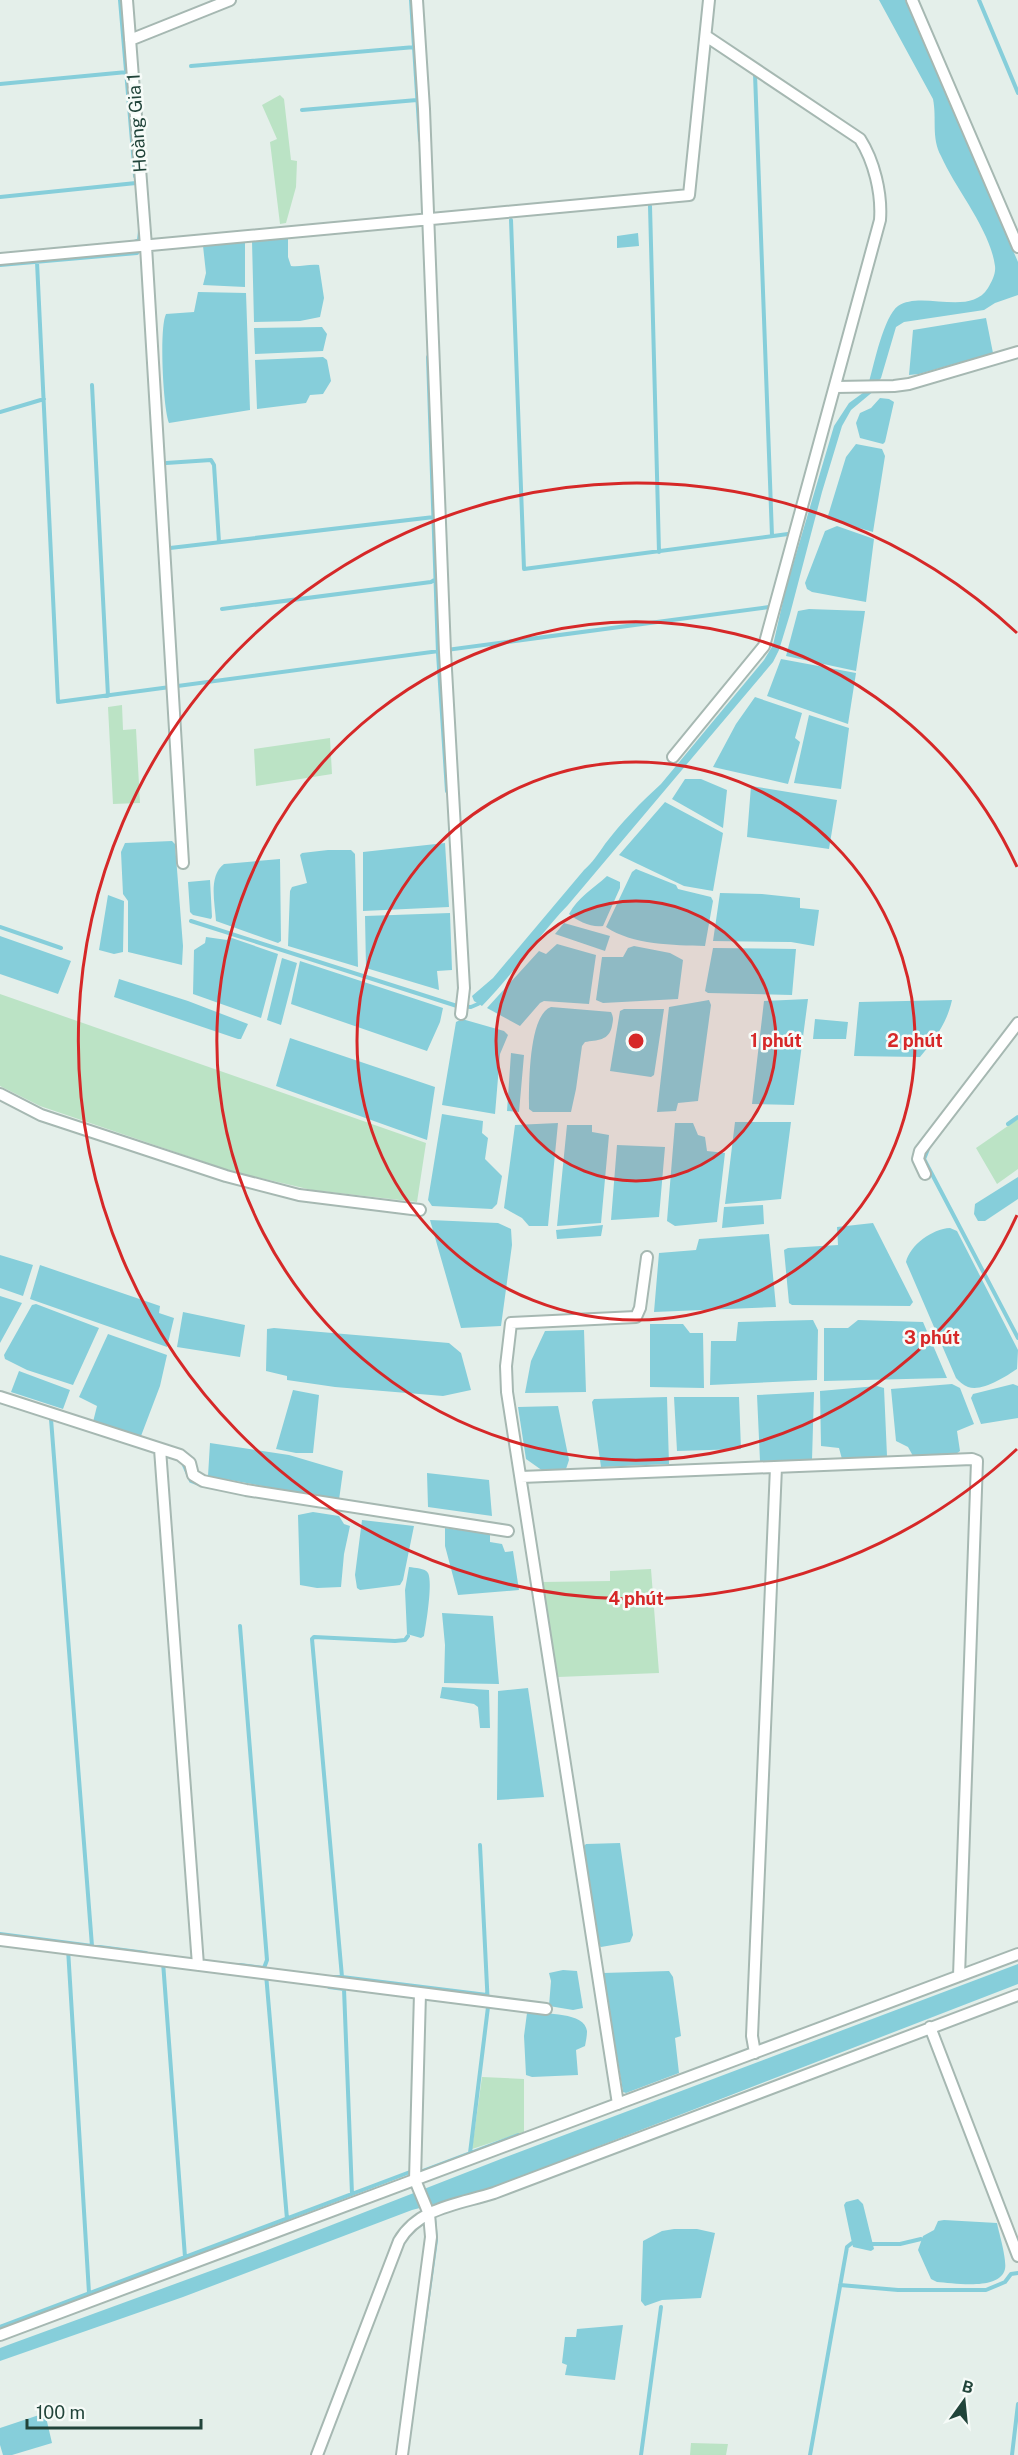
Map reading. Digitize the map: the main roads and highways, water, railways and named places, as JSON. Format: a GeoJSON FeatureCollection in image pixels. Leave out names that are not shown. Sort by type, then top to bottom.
{"type":"FeatureCollection","features":[{"type":"Feature","properties":{"kind":"water"},"geometry":{"type":"Polygon","coordinates":[[[879,0],[905,0],[1018,262],[1018,295],[995,303],[984,310],[904,322],[896,327],[881,378],[878,382],[869,382],[884,330],[898,306],[920,301],[970,301],[980,296],[988,288],[995,269],[987,238],[938,149],[933,99],[879,0]]]}},
{"type":"Feature","properties":{"kind":"water"},"geometry":{"type":"Polygon","coordinates":[[[638,233],[639,246],[617,248],[617,236],[638,233]]]}},
{"type":"Feature","properties":{"kind":"water"},"geometry":{"type":"Polygon","coordinates":[[[288,238],[288,257],[291,266],[319,265],[324,298],[320,317],[300,321],[254,322],[252,241],[288,238]]]}},
{"type":"Feature","properties":{"kind":"water"},"geometry":{"type":"Polygon","coordinates":[[[245,241],[245,287],[203,285],[206,273],[203,246],[245,241]]]}},
{"type":"Feature","properties":{"kind":"water"},"geometry":{"type":"Polygon","coordinates":[[[198,292],[246,293],[250,410],[169,423],[163,368],[164,322],[166,314],[194,312],[198,292]]]}},
{"type":"Feature","properties":{"kind":"water"},"geometry":{"type":"Polygon","coordinates":[[[986,318],[993,353],[909,375],[913,330],[986,318]]]}},
{"type":"Feature","properties":{"kind":"water"},"geometry":{"type":"Polygon","coordinates":[[[322,327],[327,334],[323,351],[255,354],[254,328],[322,327]]]}},
{"type":"Feature","properties":{"kind":"water"},"geometry":{"type":"Polygon","coordinates":[[[323,357],[327,360],[331,381],[323,394],[310,395],[306,403],[257,409],[255,360],[323,357]]]}},
{"type":"Feature","properties":{"kind":"water"},"geometry":{"type":"Polygon","coordinates":[[[867,390],[875,390],[851,410],[842,426],[790,614],[773,662],[493,994],[482,1006],[474,1001],[472,996],[493,978],[593,861],[618,828],[661,784],[764,660],[773,645],[786,588],[834,426],[849,403],[867,390]]]}},
{"type":"Feature","properties":{"kind":"water"},"geometry":{"type":"Polygon","coordinates":[[[880,398],[894,402],[883,444],[860,438],[856,423],[860,413],[871,408],[880,398]]]}},
{"type":"Feature","properties":{"kind":"water"},"geometry":{"type":"Polygon","coordinates":[[[856,444],[882,449],[885,456],[873,532],[827,519],[846,457],[856,444]]]}},
{"type":"Feature","properties":{"kind":"water"},"geometry":{"type":"Polygon","coordinates":[[[837,526],[874,539],[866,602],[812,592],[807,589],[805,583],[825,531],[837,526]]]}},
{"type":"Feature","properties":{"kind":"water"},"geometry":{"type":"Polygon","coordinates":[[[809,609],[865,611],[856,671],[786,656],[798,611],[809,609]]]}},
{"type":"Feature","properties":{"kind":"water"},"geometry":{"type":"Polygon","coordinates":[[[781,659],[856,673],[848,724],[767,696],[781,659]]]}},
{"type":"Feature","properties":{"kind":"water"},"geometry":{"type":"Polygon","coordinates":[[[755,697],[802,713],[795,738],[800,742],[788,784],[713,767],[736,724],[755,697]]]}},
{"type":"Feature","properties":{"kind":"water"},"geometry":{"type":"Polygon","coordinates":[[[809,715],[849,728],[841,789],[794,783],[809,715]]]}},
{"type":"Feature","properties":{"kind":"water"},"geometry":{"type":"Polygon","coordinates":[[[685,779],[701,779],[727,790],[723,828],[672,799],[685,779]]]}},
{"type":"Feature","properties":{"kind":"water"},"geometry":{"type":"Polygon","coordinates":[[[751,786],[837,800],[829,849],[747,837],[751,786]]]}},
{"type":"Feature","properties":{"kind":"water"},"geometry":{"type":"Polygon","coordinates":[[[665,802],[723,833],[713,891],[684,886],[619,855],[665,802]]]}},
{"type":"Feature","properties":{"kind":"water"},"geometry":{"type":"Polygon","coordinates":[[[172,841],[175,844],[183,946],[182,965],[128,952],[128,901],[123,894],[121,852],[125,843],[172,841]]]}},
{"type":"Feature","properties":{"kind":"water"},"geometry":{"type":"Polygon","coordinates":[[[445,843],[449,907],[363,911],[363,852],[445,843]]]}},
{"type":"Feature","properties":{"kind":"water"},"geometry":{"type":"Polygon","coordinates":[[[328,850],[351,850],[355,854],[358,967],[288,946],[290,891],[292,887],[307,883],[300,855],[328,850]]]}},
{"type":"Feature","properties":{"kind":"water"},"geometry":{"type":"Polygon","coordinates":[[[280,859],[281,941],[278,943],[216,921],[214,883],[219,869],[224,864],[280,859]]]}},
{"type":"Feature","properties":{"kind":"water"},"geometry":{"type":"Polygon","coordinates":[[[636,869],[676,885],[678,889],[711,897],[713,901],[705,946],[641,941],[616,933],[606,927],[632,872],[636,869]]]}},
{"type":"Feature","properties":{"kind":"water"},"geometry":{"type":"Polygon","coordinates":[[[607,876],[620,882],[620,888],[603,926],[585,923],[569,914],[581,898],[607,876]]]}},
{"type":"Feature","properties":{"kind":"water"},"geometry":{"type":"Polygon","coordinates":[[[210,880],[211,919],[193,915],[190,912],[188,882],[210,880]]]}},
{"type":"Feature","properties":{"kind":"water"},"geometry":{"type":"Polygon","coordinates":[[[720,893],[800,898],[800,908],[819,910],[814,946],[791,942],[713,941],[720,893]]]}},
{"type":"Feature","properties":{"kind":"water"},"geometry":{"type":"Polygon","coordinates":[[[108,895],[124,901],[123,952],[114,954],[99,950],[108,895]]]}},
{"type":"Feature","properties":{"kind":"water"},"geometry":{"type":"Polygon","coordinates":[[[450,913],[452,970],[437,971],[439,990],[366,968],[365,916],[450,913]]]}},
{"type":"Feature","properties":{"kind":"water"},"geometry":{"type":"Polygon","coordinates":[[[564,923],[610,936],[605,951],[555,934],[564,923]]]}},
{"type":"Feature","properties":{"kind":"water"},"geometry":{"type":"Polygon","coordinates":[[[0,936],[71,961],[58,994],[0,974],[0,936]]]}},
{"type":"Feature","properties":{"kind":"water"},"geometry":{"type":"Polygon","coordinates":[[[206,937],[227,940],[229,937],[278,954],[261,1018],[193,994],[194,950],[205,943],[206,937]]]}},
{"type":"Feature","properties":{"kind":"water"},"geometry":{"type":"Polygon","coordinates":[[[557,944],[596,955],[589,1004],[544,1001],[520,1026],[487,1008],[539,951],[546,954],[557,944]]]}},
{"type":"Feature","properties":{"kind":"water"},"geometry":{"type":"Polygon","coordinates":[[[634,946],[670,953],[683,960],[678,999],[603,1003],[596,1000],[602,957],[623,957],[628,948],[634,946]]]}},
{"type":"Feature","properties":{"kind":"water"},"geometry":{"type":"Polygon","coordinates":[[[713,948],[796,949],[792,995],[708,993],[705,991],[713,948]]]}},
{"type":"Feature","properties":{"kind":"water"},"geometry":{"type":"Polygon","coordinates":[[[282,958],[297,963],[281,1025],[267,1020],[282,958]]]}},
{"type":"Feature","properties":{"kind":"water"},"geometry":{"type":"Polygon","coordinates":[[[300,961],[443,1008],[440,1022],[427,1051],[291,1004],[300,961]]]}},
{"type":"Feature","properties":{"kind":"water"},"geometry":{"type":"Polygon","coordinates":[[[119,979],[188,1001],[248,1024],[241,1039],[238,1039],[114,997],[119,979]]]}},
{"type":"Feature","properties":{"kind":"water"},"geometry":{"type":"Polygon","coordinates":[[[808,999],[794,1105],[752,1104],[764,1001],[808,999]]]}},
{"type":"Feature","properties":{"kind":"water"},"geometry":{"type":"Polygon","coordinates":[[[709,1000],[711,1005],[698,1101],[678,1103],[676,1111],[657,1112],[669,1007],[709,1000]]]}},
{"type":"Feature","properties":{"kind":"water"},"geometry":{"type":"Polygon","coordinates":[[[952,1000],[940,1030],[920,1057],[854,1056],[859,1002],[952,1000]]]}},
{"type":"Feature","properties":{"kind":"water"},"geometry":{"type":"Polygon","coordinates":[[[551,1007],[611,1012],[613,1017],[608,1035],[602,1039],[585,1042],[582,1046],[571,1112],[533,1112],[529,1109],[531,1053],[534,1037],[543,1013],[551,1007]]]}},
{"type":"Feature","properties":{"kind":"water"},"geometry":{"type":"Polygon","coordinates":[[[624,1009],[664,1009],[654,1075],[651,1077],[610,1071],[620,1011],[624,1009]]]}},
{"type":"Feature","properties":{"kind":"water"},"geometry":{"type":"Polygon","coordinates":[[[462,1019],[504,1031],[508,1035],[500,1054],[495,1114],[442,1105],[456,1022],[462,1019]]]}},
{"type":"Feature","properties":{"kind":"water"},"geometry":{"type":"Polygon","coordinates":[[[815,1019],[848,1022],[846,1039],[813,1039],[815,1019]]]}},
{"type":"Feature","properties":{"kind":"water"},"geometry":{"type":"Polygon","coordinates":[[[290,1038],[435,1087],[427,1140],[276,1086],[290,1038]]]}},
{"type":"Feature","properties":{"kind":"water"},"geometry":{"type":"Polygon","coordinates":[[[511,1053],[524,1055],[519,1112],[507,1111],[511,1053]]]}},
{"type":"Feature","properties":{"kind":"water"},"geometry":{"type":"Polygon","coordinates":[[[442,1114],[483,1121],[482,1133],[488,1138],[485,1159],[502,1176],[497,1204],[492,1209],[432,1206],[428,1200],[442,1114]]]}},
{"type":"Feature","properties":{"kind":"water"},"geometry":{"type":"Polygon","coordinates":[[[735,1122],[791,1122],[781,1199],[725,1204],[735,1122]]]}},
{"type":"Feature","properties":{"kind":"water"},"geometry":{"type":"Polygon","coordinates":[[[558,1123],[548,1226],[529,1226],[522,1218],[504,1208],[515,1125],[558,1123]]]}},
{"type":"Feature","properties":{"kind":"water"},"geometry":{"type":"Polygon","coordinates":[[[675,1123],[693,1123],[698,1135],[705,1137],[707,1151],[725,1153],[717,1222],[675,1226],[667,1221],[675,1123]]]}},
{"type":"Feature","properties":{"kind":"water"},"geometry":{"type":"Polygon","coordinates":[[[567,1125],[592,1125],[592,1132],[609,1135],[601,1223],[557,1226],[567,1125]]]}},
{"type":"Feature","properties":{"kind":"water"},"geometry":{"type":"Polygon","coordinates":[[[617,1145],[665,1147],[659,1217],[611,1220],[617,1145]]]}},
{"type":"Feature","properties":{"kind":"water"},"geometry":{"type":"Polygon","coordinates":[[[1018,1177],[1018,1199],[985,1221],[978,1221],[974,1214],[975,1204],[1018,1177]]]}},
{"type":"Feature","properties":{"kind":"water"},"geometry":{"type":"Polygon","coordinates":[[[763,1205],[764,1224],[722,1228],[724,1207],[763,1205]]]}},
{"type":"Feature","properties":{"kind":"water"},"geometry":{"type":"Polygon","coordinates":[[[430,1220],[498,1223],[511,1229],[512,1245],[501,1326],[461,1328],[430,1220]]]}},
{"type":"Feature","properties":{"kind":"water"},"geometry":{"type":"Polygon","coordinates":[[[873,1223],[913,1302],[910,1306],[792,1305],[789,1303],[784,1250],[838,1245],[837,1227],[873,1223]]]}},
{"type":"Feature","properties":{"kind":"water"},"geometry":{"type":"Polygon","coordinates":[[[603,1225],[601,1236],[557,1239],[556,1230],[603,1225]]]}},
{"type":"Feature","properties":{"kind":"water"},"geometry":{"type":"Polygon","coordinates":[[[950,1228],[957,1231],[1018,1350],[1017,1369],[993,1383],[980,1387],[968,1387],[956,1378],[906,1262],[912,1250],[923,1239],[936,1231],[950,1228]]]}},
{"type":"Feature","properties":{"kind":"water"},"geometry":{"type":"Polygon","coordinates":[[[769,1234],[776,1307],[654,1312],[659,1253],[696,1250],[699,1239],[769,1234]]]}},
{"type":"Feature","properties":{"kind":"water"},"geometry":{"type":"Polygon","coordinates":[[[0,1255],[33,1265],[23,1296],[0,1288],[0,1255]]]}},
{"type":"Feature","properties":{"kind":"water"},"geometry":{"type":"Polygon","coordinates":[[[40,1265],[160,1306],[159,1313],[174,1318],[167,1347],[30,1299],[40,1265]]]}},
{"type":"Feature","properties":{"kind":"water"},"geometry":{"type":"Polygon","coordinates":[[[0,1296],[22,1303],[0,1343],[0,1296]]]}},
{"type":"Feature","properties":{"kind":"water"},"geometry":{"type":"Polygon","coordinates":[[[36,1304],[99,1328],[73,1385],[27,1370],[5,1359],[4,1355],[32,1305],[36,1304]]]}},
{"type":"Feature","properties":{"kind":"water"},"geometry":{"type":"Polygon","coordinates":[[[183,1312],[245,1325],[240,1357],[177,1347],[183,1312]]]}},
{"type":"Feature","properties":{"kind":"water"},"geometry":{"type":"Polygon","coordinates":[[[813,1320],[818,1330],[817,1380],[710,1385],[711,1341],[736,1341],[738,1322],[813,1320]]]}},
{"type":"Feature","properties":{"kind":"water"},"geometry":{"type":"Polygon","coordinates":[[[858,1320],[923,1322],[947,1378],[824,1381],[824,1328],[848,1328],[858,1320]]]}},
{"type":"Feature","properties":{"kind":"water"},"geometry":{"type":"Polygon","coordinates":[[[650,1324],[683,1324],[690,1333],[703,1333],[704,1388],[650,1387],[650,1324]]]}},
{"type":"Feature","properties":{"kind":"water"},"geometry":{"type":"Polygon","coordinates":[[[267,1329],[449,1343],[461,1353],[471,1390],[443,1396],[335,1387],[287,1380],[287,1376],[266,1371],[267,1329]]]}},
{"type":"Feature","properties":{"kind":"water"},"geometry":{"type":"Polygon","coordinates":[[[584,1330],[586,1392],[525,1393],[531,1361],[545,1331],[584,1330]]]}},
{"type":"Feature","properties":{"kind":"water"},"geometry":{"type":"Polygon","coordinates":[[[108,1334],[167,1355],[160,1386],[141,1436],[93,1422],[97,1406],[79,1397],[108,1334]]]}},
{"type":"Feature","properties":{"kind":"water"},"geometry":{"type":"Polygon","coordinates":[[[19,1371],[70,1390],[63,1409],[11,1392],[19,1371]]]}},
{"type":"Feature","properties":{"kind":"water"},"geometry":{"type":"Polygon","coordinates":[[[952,1384],[960,1388],[974,1424],[957,1431],[960,1451],[956,1454],[913,1456],[908,1447],[896,1441],[891,1389],[952,1384]]]}},
{"type":"Feature","properties":{"kind":"water"},"geometry":{"type":"Polygon","coordinates":[[[1013,1384],[1018,1386],[1018,1418],[981,1424],[971,1398],[973,1394],[1013,1384]]]}},
{"type":"Feature","properties":{"kind":"water"},"geometry":{"type":"Polygon","coordinates":[[[877,1386],[884,1388],[887,1456],[842,1459],[839,1448],[821,1446],[820,1391],[877,1386]]]}},
{"type":"Feature","properties":{"kind":"water"},"geometry":{"type":"Polygon","coordinates":[[[293,1390],[319,1395],[313,1453],[296,1453],[276,1449],[293,1390]]]}},
{"type":"Feature","properties":{"kind":"water"},"geometry":{"type":"Polygon","coordinates":[[[814,1392],[812,1460],[760,1461],[757,1395],[814,1392]]]}},
{"type":"Feature","properties":{"kind":"water"},"geometry":{"type":"Polygon","coordinates":[[[667,1397],[669,1464],[601,1467],[592,1402],[594,1399],[667,1397]]]}},
{"type":"Feature","properties":{"kind":"water"},"geometry":{"type":"Polygon","coordinates":[[[674,1397],[739,1397],[741,1449],[677,1451],[674,1397]]]}},
{"type":"Feature","properties":{"kind":"water"},"geometry":{"type":"Polygon","coordinates":[[[558,1406],[569,1460],[566,1469],[543,1471],[526,1459],[518,1407],[558,1406]]]}},
{"type":"Feature","properties":{"kind":"water"},"geometry":{"type":"Polygon","coordinates":[[[210,1443],[289,1455],[343,1471],[339,1500],[208,1476],[210,1443]]]}},
{"type":"Feature","properties":{"kind":"water"},"geometry":{"type":"Polygon","coordinates":[[[427,1473],[489,1480],[492,1516],[428,1507],[427,1473]]]}},
{"type":"Feature","properties":{"kind":"water"},"geometry":{"type":"Polygon","coordinates":[[[313,1512],[339,1516],[344,1524],[350,1526],[344,1554],[341,1587],[317,1588],[300,1585],[298,1515],[313,1512]]]}},
{"type":"Feature","properties":{"kind":"water"},"geometry":{"type":"Polygon","coordinates":[[[362,1520],[414,1526],[400,1585],[360,1590],[357,1588],[355,1575],[362,1520]]]}},
{"type":"Feature","properties":{"kind":"water"},"geometry":{"type":"Polygon","coordinates":[[[445,1528],[490,1534],[490,1542],[502,1544],[505,1552],[513,1551],[519,1590],[458,1595],[445,1546],[445,1528]]]}},
{"type":"Feature","properties":{"kind":"water"},"geometry":{"type":"Polygon","coordinates":[[[409,1567],[425,1570],[429,1578],[427,1614],[424,1636],[421,1638],[407,1634],[405,1590],[409,1567]]]}},
{"type":"Feature","properties":{"kind":"water"},"geometry":{"type":"Polygon","coordinates":[[[442,1613],[493,1616],[499,1684],[444,1683],[445,1645],[442,1613]]]}},
{"type":"Feature","properties":{"kind":"water"},"geometry":{"type":"Polygon","coordinates":[[[442,1687],[489,1690],[490,1728],[480,1728],[478,1707],[474,1704],[440,1698],[442,1687]]]}},
{"type":"Feature","properties":{"kind":"water"},"geometry":{"type":"Polygon","coordinates":[[[528,1688],[544,1797],[497,1800],[498,1691],[528,1688]]]}},
{"type":"Feature","properties":{"kind":"water"},"geometry":{"type":"Polygon","coordinates":[[[620,1843],[633,1935],[630,1942],[601,1947],[598,1945],[584,1846],[586,1844],[620,1843]]]}},
{"type":"Feature","properties":{"kind":"water"},"geometry":{"type":"Polygon","coordinates":[[[1018,1964],[1018,1984],[478,2193],[412,2210],[183,2297],[0,2361],[0,2348],[265,2251],[506,2157],[1018,1964]]]}},
{"type":"Feature","properties":{"kind":"water"},"geometry":{"type":"Polygon","coordinates":[[[563,1970],[577,1971],[583,2008],[573,2010],[549,2006],[551,1981],[549,1973],[563,1970]]]}},
{"type":"Feature","properties":{"kind":"water"},"geometry":{"type":"Polygon","coordinates":[[[669,1971],[673,1977],[681,2036],[675,2038],[679,2073],[626,2093],[623,2092],[603,1973],[669,1971]]]}},
{"type":"Feature","properties":{"kind":"water"},"geometry":{"type":"Polygon","coordinates":[[[527,2013],[572,2017],[585,2025],[587,2031],[585,2046],[576,2050],[578,2075],[532,2077],[526,2075],[524,2036],[527,2013]]]}},
{"type":"Feature","properties":{"kind":"water"},"geometry":{"type":"Polygon","coordinates":[[[858,2199],[863,2204],[874,2249],[871,2251],[853,2247],[844,2205],[846,2202],[858,2199]]]}},
{"type":"Feature","properties":{"kind":"water"},"geometry":{"type":"Polygon","coordinates":[[[938,2221],[997,2223],[1005,2259],[1005,2269],[1001,2276],[986,2283],[976,2284],[937,2282],[931,2279],[918,2250],[923,2236],[934,2230],[938,2221]]]}},
{"type":"Feature","properties":{"kind":"water"},"geometry":{"type":"Polygon","coordinates":[[[697,2229],[715,2233],[701,2298],[662,2300],[645,2306],[641,2301],[643,2241],[662,2231],[697,2229]]]}},
{"type":"Feature","properties":{"kind":"water"},"geometry":{"type":"Polygon","coordinates":[[[623,2325],[615,2380],[565,2375],[567,2365],[562,2363],[565,2337],[576,2337],[577,2329],[623,2325]]]}},
{"type":"Feature","properties":{"kind":"water"},"geometry":{"type":"Polygon","coordinates":[[[45,2413],[52,2443],[12,2455],[3,2455],[0,2445],[0,2428],[45,2413]]]}},
{"type":"Feature","properties":{"kind":"waterway"},"geometry":{"type":"LineString","coordinates":[[120,0],[135,176]]}},
{"type":"Feature","properties":{"kind":"waterway"},"geometry":{"type":"LineString","coordinates":[[411,0],[420,140]]}},
{"type":"Feature","properties":{"kind":"waterway"},"geometry":{"type":"LineString","coordinates":[[979,0],[1018,93]]}},
{"type":"Feature","properties":{"kind":"waterway"},"geometry":{"type":"LineString","coordinates":[[191,66],[415,47]]}},
{"type":"Feature","properties":{"kind":"waterway"},"geometry":{"type":"LineString","coordinates":[[0,84],[127,72]]}},
{"type":"Feature","properties":{"kind":"waterway"},"geometry":{"type":"LineString","coordinates":[[755,74],[772,536]]}},
{"type":"Feature","properties":{"kind":"waterway"},"geometry":{"type":"LineString","coordinates":[[302,110],[417,100]]}},
{"type":"Feature","properties":{"kind":"waterway"},"geometry":{"type":"LineString","coordinates":[[0,197],[136,183]]}},
{"type":"Feature","properties":{"kind":"waterway"},"geometry":{"type":"LineString","coordinates":[[650,206],[659,552]]}},
{"type":"Feature","properties":{"kind":"waterway"},"geometry":{"type":"LineString","coordinates":[[511,220],[524,569],[788,534]]}},
{"type":"Feature","properties":{"kind":"waterway"},"geometry":{"type":"LineString","coordinates":[[132,243],[139,240],[140,231]]}},
{"type":"Feature","properties":{"kind":"waterway"},"geometry":{"type":"LineString","coordinates":[[0,265],[137,253]]}},
{"type":"Feature","properties":{"kind":"waterway"},"geometry":{"type":"LineString","coordinates":[[37,262],[58,702],[769,607]]}},
{"type":"Feature","properties":{"kind":"waterway"},"geometry":{"type":"LineString","coordinates":[[428,357],[438,653],[447,791]]}},
{"type":"Feature","properties":{"kind":"waterway"},"geometry":{"type":"LineString","coordinates":[[92,385],[108,696]]}},
{"type":"Feature","properties":{"kind":"waterway"},"geometry":{"type":"LineString","coordinates":[[0,412],[44,399]]}},
{"type":"Feature","properties":{"kind":"waterway"},"geometry":{"type":"LineString","coordinates":[[166,463],[211,460],[214,465],[219,542]]}},
{"type":"Feature","properties":{"kind":"waterway"},"geometry":{"type":"LineString","coordinates":[[170,548],[434,517]]}},
{"type":"Feature","properties":{"kind":"waterway"},"geometry":{"type":"LineString","coordinates":[[222,609],[431,582],[436,579]]}},
{"type":"Feature","properties":{"kind":"waterway"},"geometry":{"type":"LineString","coordinates":[[191,921],[457,1006],[471,1007],[478,1004]]}},
{"type":"Feature","properties":{"kind":"waterway"},"geometry":{"type":"LineString","coordinates":[[0,927],[61,948]]}},
{"type":"Feature","properties":{"kind":"waterway"},"geometry":{"type":"LineString","coordinates":[[1008,1124],[1018,1117]]}},
{"type":"Feature","properties":{"kind":"waterway"},"geometry":{"type":"LineString","coordinates":[[928,1149],[924,1159],[1018,1338]]}},
{"type":"Feature","properties":{"kind":"waterway"},"geometry":{"type":"LineString","coordinates":[[51,1419],[92,1946]]}},
{"type":"Feature","properties":{"kind":"waterway"},"geometry":{"type":"LineString","coordinates":[[183,1463],[191,1481],[204,1486]]}},
{"type":"Feature","properties":{"kind":"waterway"},"geometry":{"type":"LineString","coordinates":[[240,1626],[267,1960],[264,1968],[240,1965]]}},
{"type":"Feature","properties":{"kind":"waterway"},"geometry":{"type":"LineString","coordinates":[[329,1977],[342,1977],[312,1639],[314,1637],[395,1641],[405,1640],[408,1636]]}},
{"type":"Feature","properties":{"kind":"waterway"},"geometry":{"type":"LineString","coordinates":[[470,2153],[488,2007],[480,1845]]}},
{"type":"Feature","properties":{"kind":"waterway"},"geometry":{"type":"LineString","coordinates":[[0,1934],[146,1953]]}},
{"type":"Feature","properties":{"kind":"waterway"},"geometry":{"type":"LineString","coordinates":[[68,1949],[89,2293]]}},
{"type":"Feature","properties":{"kind":"waterway"},"geometry":{"type":"LineString","coordinates":[[163,1962],[185,2257]]}},
{"type":"Feature","properties":{"kind":"waterway"},"geometry":{"type":"LineString","coordinates":[[266,1974],[287,2219]]}},
{"type":"Feature","properties":{"kind":"waterway"},"geometry":{"type":"LineString","coordinates":[[342,1977],[487,1995]]}},
{"type":"Feature","properties":{"kind":"waterway"},"geometry":{"type":"LineString","coordinates":[[328,1983],[329,1987],[344,1989],[352,2194]]}},
{"type":"Feature","properties":{"kind":"waterway"},"geometry":{"type":"LineString","coordinates":[[0,2327],[410,2172],[420,2172],[518,2135]]}},
{"type":"Feature","properties":{"kind":"waterway"},"geometry":{"type":"LineString","coordinates":[[422,2341],[436,2240],[434,2218]]}},
{"type":"Feature","properties":{"kind":"waterway"},"geometry":{"type":"LineString","coordinates":[[872,2244],[900,2244],[921,2239]]}},
{"type":"Feature","properties":{"kind":"waterway"},"geometry":{"type":"LineString","coordinates":[[810,2455],[847,2247],[852,2243]]}},
{"type":"Feature","properties":{"kind":"waterway"},"geometry":{"type":"LineString","coordinates":[[840,2285],[898,2290],[986,2290],[1005,2282],[1011,2274],[1018,2273]]}},
{"type":"Feature","properties":{"kind":"waterway"},"geometry":{"type":"LineString","coordinates":[[641,2455],[661,2307]]}},
{"type":"Feature","properties":{"kind":"waterway"},"geometry":{"type":"LineString","coordinates":[[1012,2455],[1018,2404]]}}]}
